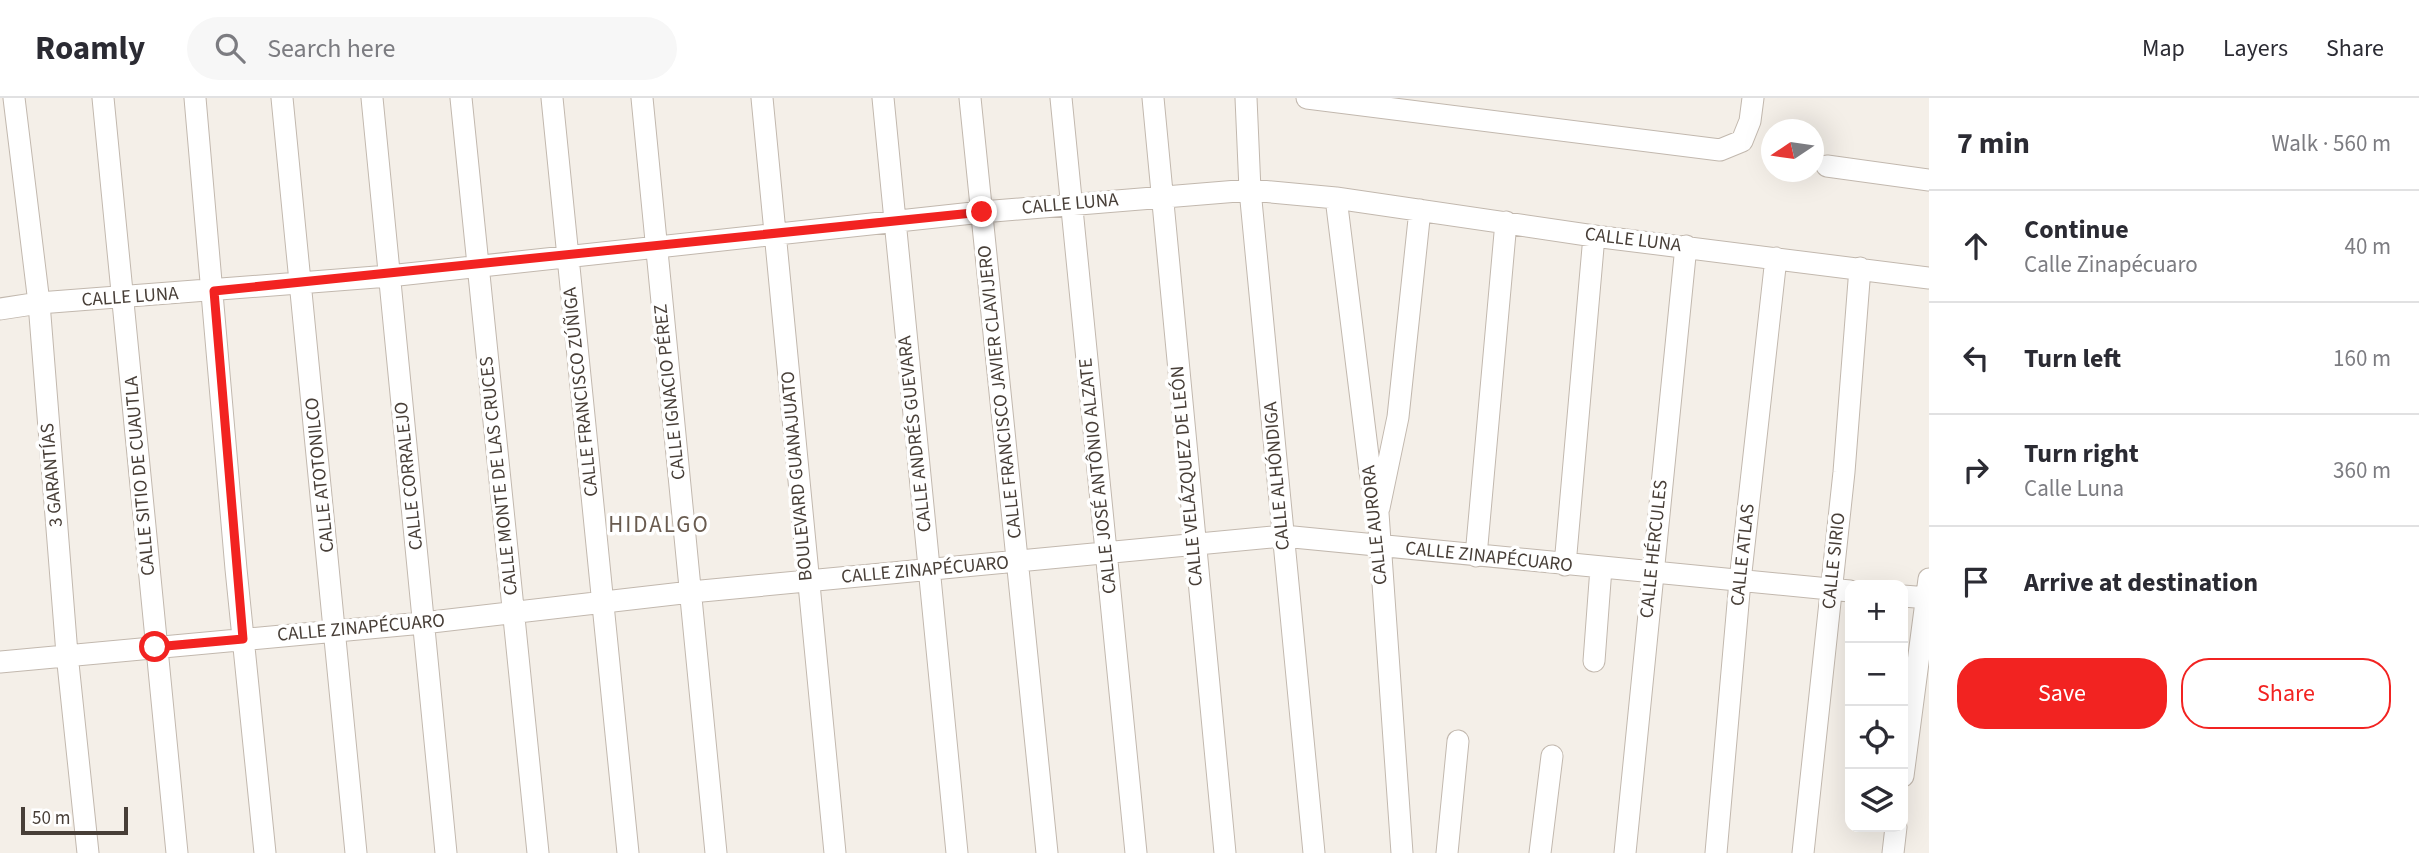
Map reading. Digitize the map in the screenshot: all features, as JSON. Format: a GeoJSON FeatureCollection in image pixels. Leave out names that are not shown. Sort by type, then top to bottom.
{"type":"FeatureCollection","features":[{"type":"Feature","properties":{"kind":"street","name":"3 GARANTÍAS"},"geometry":{"type":"LineString","coordinates":[[14,98],[39,303],[67,654],[88,853]]}},
{"type":"Feature","properties":{"kind":"street","name":"CALLE SITIO DE CUAUTLA"},"geometry":{"type":"LineString","coordinates":[[103,98],[177,853]]}},
{"type":"Feature","properties":{"kind":"street"},"geometry":{"type":"LineString","coordinates":[[195,98],[243,639],[265,853]]}},
{"type":"Feature","properties":{"kind":"street","name":"CALLE ATOTONILCO"},"geometry":{"type":"LineString","coordinates":[[282,98],[356,853]]}},
{"type":"Feature","properties":{"kind":"street","name":"CALLE CORRALEJO"},"geometry":{"type":"LineString","coordinates":[[372,98],[446,853]]}},
{"type":"Feature","properties":{"kind":"street","name":"CALLE MONTE DE LAS CRUCES"},"geometry":{"type":"LineString","coordinates":[[461,98],[538,853]]}},
{"type":"Feature","properties":{"kind":"street","name":"CALLE FRANCISCO ZÚÑIGA"},"geometry":{"type":"LineString","coordinates":[[552,98],[628,853]]}},
{"type":"Feature","properties":{"kind":"street","name":"CALLE IGNACIO PÉREZ"},"geometry":{"type":"LineString","coordinates":[[642,98],[716,853]]}},
{"type":"Feature","properties":{"kind":"street","name":"BOULEVARD GUANAJUATO"},"geometry":{"type":"LineString","coordinates":[[762,98],[835,853]]}},
{"type":"Feature","properties":{"kind":"street","name":"CALLE ANDRÉS GUEVARA"},"geometry":{"type":"LineString","coordinates":[[883,98],[957,853]]}},
{"type":"Feature","properties":{"kind":"street","name":"CALLE FRANCISCO JAVIER CLAVIJERO"},"geometry":{"type":"LineString","coordinates":[[970,98],[1047,853]]}},
{"type":"Feature","properties":{"kind":"street","name":"CALLE JOSÉ ANTÔNIO ALZATE"},"geometry":{"type":"LineString","coordinates":[[1061,98],[1136,853]]}},
{"type":"Feature","properties":{"kind":"street","name":"CALLE VELÁZQUEZ DE LEÓN"},"geometry":{"type":"LineString","coordinates":[[1153,98],[1225,853]]}},
{"type":"Feature","properties":{"kind":"street","name":"CALLE ALHÓNDIGA"},"geometry":{"type":"LineString","coordinates":[[1246,98],[1250,190],[1314,853]]}},
{"type":"Feature","properties":{"kind":"street"},"geometry":{"type":"LineString","coordinates":[[1307,98],[1357,101],[1720,150],[1742,141],[1750,121],[1753,98]]}},
{"type":"Feature","properties":{"kind":"street"},"geometry":{"type":"LineString","coordinates":[[1827,166],[1929,180]]}},
{"type":"Feature","properties":{"kind":"street","name":"CALLE LUNA"},"geometry":{"type":"LineString","coordinates":[[0,309],[39,303],[389,276],[476,264],[655,248],[982,212],[1250,190],[1336,198],[1594,236],[1929,278]]}},
{"type":"Feature","properties":{"kind":"street","name":"CALLE AURORA"},"geometry":{"type":"LineString","coordinates":[[1336,198],[1370,472],[1378,513],[1402,853]]}},
{"type":"Feature","properties":{"kind":"street"},"geometry":{"type":"LineString","coordinates":[[1378,513],[1398,417],[1420,210]]}},
{"type":"Feature","properties":{"kind":"street"},"geometry":{"type":"LineString","coordinates":[[1476,556],[1506,222]]}},
{"type":"Feature","properties":{"kind":"street"},"geometry":{"type":"LineString","coordinates":[[1566,565],[1594,236]]}},
{"type":"Feature","properties":{"kind":"street","name":"CALLE HÉRCULES"},"geometry":{"type":"LineString","coordinates":[[1625,853],[1651,573],[1686,246]]}},
{"type":"Feature","properties":{"kind":"street","name":"CALLE ATLAS"},"geometry":{"type":"LineString","coordinates":[[1716,853],[1740,581],[1776,258]]}},
{"type":"Feature","properties":{"kind":"street","name":"CALLE SIRIO"},"geometry":{"type":"LineString","coordinates":[[1803,853],[1841,590],[1860,268]]}},
{"type":"Feature","properties":{"kind":"street","name":"CALLE ZINAPÉCUARO"},"geometry":{"type":"LineString","coordinates":[[0,662],[423,623],[807,580],[1283,536],[1841,590]]}},
{"type":"Feature","properties":{"kind":"street"},"geometry":{"type":"LineString","coordinates":[[1594,661],[1601,568]]}},
{"type":"Feature","properties":{"kind":"street"},"geometry":{"type":"LineString","coordinates":[[1904,769],[1928,592],[1908,595]]}},
{"type":"Feature","properties":{"kind":"street"},"geometry":{"type":"LineString","coordinates":[[1447,853],[1458,741]]}},
{"type":"Feature","properties":{"kind":"street"},"geometry":{"type":"LineString","coordinates":[[1540,853],[1552,756]]}},
{"type":"Feature","properties":{"kind":"street"},"geometry":{"type":"LineString","coordinates":[[1894,853],[1896,832]]}},
{"type":"Feature","properties":{"kind":"district","name":"HIDALGO"},"geometry":{"type":"Point","coordinates":[659,524]}},
{"type":"Feature","properties":{"kind":"route"},"geometry":{"type":"LineString","coordinates":[[155,647],[243,639],[214,291],[389,276],[476,264],[655,248],[982,212]]}}]}
